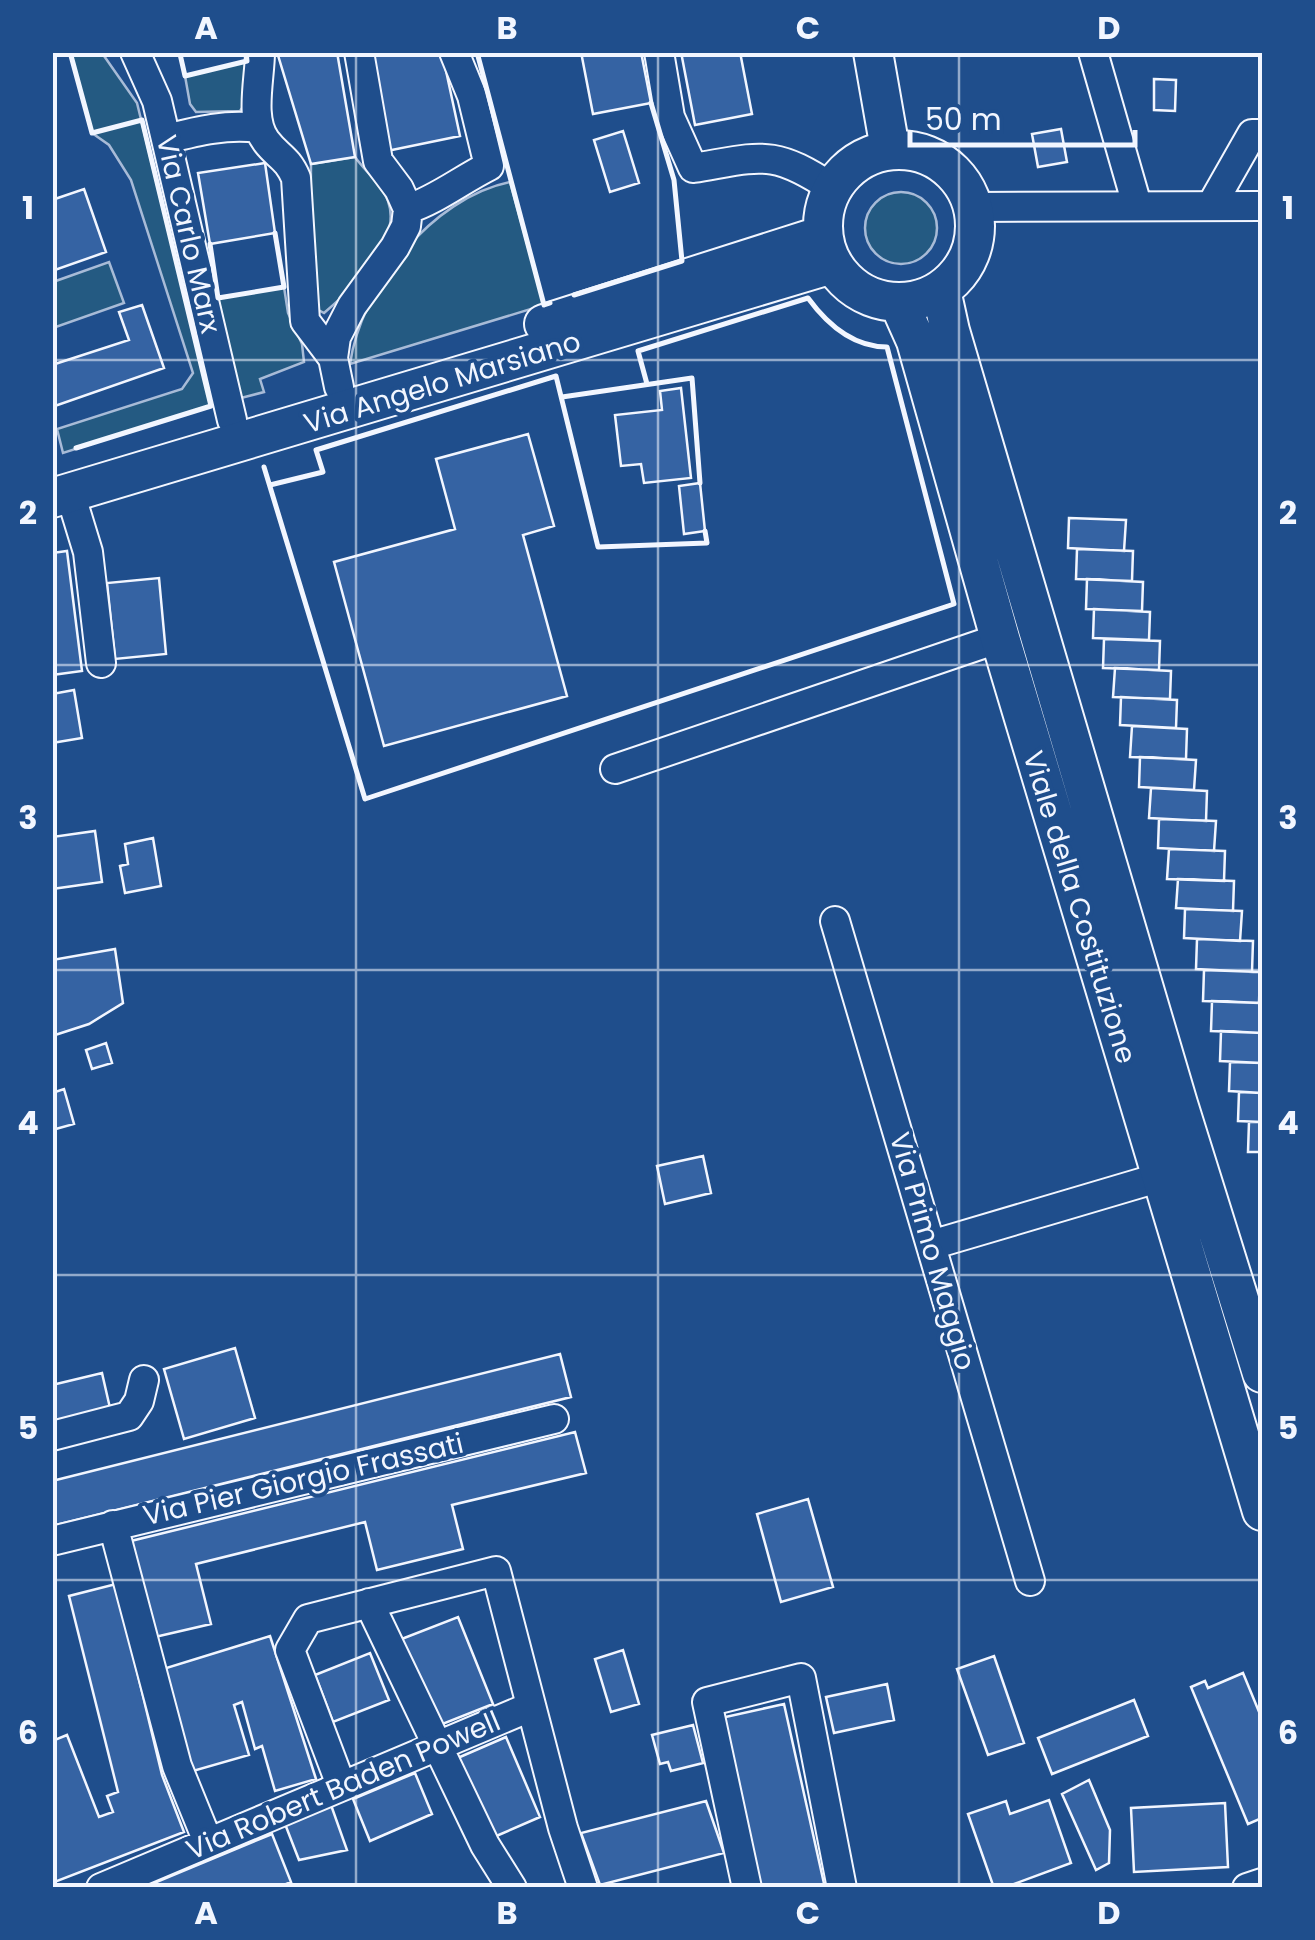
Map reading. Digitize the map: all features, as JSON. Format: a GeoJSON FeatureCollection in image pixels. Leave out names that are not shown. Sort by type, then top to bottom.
{"type":"FeatureCollection","features":[{"type":"Feature","properties":{"kind":"street","name":"Via Carlo Marx"},"geometry":{"type":"LineString","coordinates":[[135,52],[158,101],[232,420]]}},
{"type":"Feature","properties":{"kind":"street"},"geometry":{"type":"LineString","coordinates":[[260,52],[258,128],[268,144],[288,160],[296,178],[305,321],[336,372]]}},
{"type":"Feature","properties":{"kind":"street"},"geometry":{"type":"LineString","coordinates":[[336,372],[336,337],[395,246],[406,226],[408,210],[399,188],[378,161],[359,52]]}},
{"type":"Feature","properties":{"kind":"street"},"geometry":{"type":"LineString","coordinates":[[408,210],[430,202],[450,186],[489,166],[472,96],[454,52]]}},
{"type":"Feature","properties":{"kind":"street"},"geometry":{"type":"LineString","coordinates":[[658,52],[670,117],[693,168],[764,156],[798,166],[832,188]]}},
{"type":"Feature","properties":{"kind":"street"},"geometry":{"type":"LineString","coordinates":[[873,52],[890,150]]}},
{"type":"Feature","properties":{"kind":"street"},"geometry":{"type":"LineString","coordinates":[[1093,52],[1137,205]]}},
{"type":"Feature","properties":{"kind":"street"},"geometry":{"type":"LineString","coordinates":[[166,139],[211,127],[258,128]]}},
{"type":"Feature","properties":{"kind":"street"},"geometry":{"type":"LineString","coordinates":[[1211,206],[1252,134],[1262,134]]}},
{"type":"Feature","properties":{"kind":"street"},"geometry":{"type":"LineString","coordinates":[[890,150],[922,154],[952,169],[974,206],[976,230],[971,254],[959,274],[942,290],[922,300],[899,303],[860,292],[844,280],[828,250],[824,211],[832,188],[847,169],[867,156],[890,150]]}},
{"type":"Feature","properties":{"kind":"street"},"geometry":{"type":"LineString","coordinates":[[974,206],[1262,206]]}},
{"type":"Feature","properties":{"kind":"street","name":"Via Angelo Marsiano"},"geometry":{"type":"LineString","coordinates":[[58,489],[232,420],[336,372],[781,252],[828,250]]}},
{"type":"Feature","properties":{"kind":"street","name":"Via Angelo Marsiano"},"geometry":{"type":"LineString","coordinates":[[58,489],[828,250]]}},
{"type":"Feature","properties":{"kind":"street","name":"Viale della Costituzione"},"geometry":{"type":"LineString","coordinates":[[942,290],[950,331],[1173,1086],[1262,1373]]}},
{"type":"Feature","properties":{"kind":"street","name":"Viale della Costituzione"},"geometry":{"type":"LineString","coordinates":[[899,303],[916,340],[1000,638],[1262,1510]]}},
{"type":"Feature","properties":{"kind":"street"},"geometry":{"type":"LineString","coordinates":[[58,489],[88,552],[101,663]]}},
{"type":"Feature","properties":{"kind":"street"},"geometry":{"type":"LineString","coordinates":[[615,769],[1000,638]]}},
{"type":"Feature","properties":{"kind":"street","name":"Via Primo Maggio"},"geometry":{"type":"LineString","coordinates":[[835,922],[1030,1582]]}},
{"type":"Feature","properties":{"kind":"street"},"geometry":{"type":"LineString","coordinates":[[931,1246],[1161,1177]]}},
{"type":"Feature","properties":{"kind":"street"},"geometry":{"type":"LineString","coordinates":[[52,1436],[129,1416],[139,1401],[144,1380]]}},
{"type":"Feature","properties":{"kind":"street","name":"Via Pier Giorgio Frassati"},"geometry":{"type":"LineString","coordinates":[[52,1540],[554,1420]]}},
{"type":"Feature","properties":{"kind":"street"},"geometry":{"type":"LineString","coordinates":[[113,1525],[176,1766],[208,1842]]}},
{"type":"Feature","properties":{"kind":"street"},"geometry":{"type":"LineString","coordinates":[[341,1785],[290,1650],[308,1619],[496,1571],[530,1707],[583,1888]]}},
{"type":"Feature","properties":{"kind":"street"},"geometry":{"type":"LineString","coordinates":[[369,1604],[484,1846],[512,1888]]}},
{"type":"Feature","properties":{"kind":"street"},"geometry":{"type":"LineString","coordinates":[[748,1888],[707,1702],[801,1678],[842,1888]]}},
{"type":"Feature","properties":{"kind":"street","name":"Via Robert Baden Powell"},"geometry":{"type":"LineString","coordinates":[[101,1888],[530,1707]]}},
{"type":"Feature","properties":{"kind":"street"},"geometry":{"type":"LineString","coordinates":[[1248,1888],[1262,1882]]}},
{"type":"Feature","properties":{"kind":"shaded area"},"geometry":{"type":"Polygon","coordinates":[[[70,53],[102,53],[137,103],[211,406],[63,453],[57,429],[182,389],[193,373],[131,180],[109,145],[92,133],[70,53]]]}},
{"type":"Feature","properties":{"kind":"shaded area"},"geometry":{"type":"Polygon","coordinates":[[[247,61],[249,98],[240,111],[196,112],[190,104],[185,76],[247,61]]]}},
{"type":"Feature","properties":{"kind":"shaded area"},"geometry":{"type":"Polygon","coordinates":[[[355,157],[388,201],[388,233],[372,264],[324,313],[313,307],[310,287],[311,164],[355,157]]]}},
{"type":"Feature","properties":{"kind":"shaded area"},"geometry":{"type":"Polygon","coordinates":[[[510,182],[544,305],[350,364],[369,305],[405,250],[454,206],[481,191],[510,182]]]}},
{"type":"Feature","properties":{"kind":"shaded area"},"geometry":{"type":"Polygon","coordinates":[[[901,192],[927,202],[937,228],[927,254],[901,264],[875,254],[865,228],[875,202],[901,192]]]}},
{"type":"Feature","properties":{"kind":"shaded area"},"geometry":{"type":"Polygon","coordinates":[[[109,262],[124,303],[53,328],[53,282],[109,262]]]}},
{"type":"Feature","properties":{"kind":"shaded area"},"geometry":{"type":"Polygon","coordinates":[[[284,287],[304,362],[260,379],[264,392],[241,398],[218,298],[284,287]]]}},
{"type":"Feature","properties":{"kind":"building"},"geometry":{"type":"Polygon","coordinates":[[[277,52],[337,52],[355,157],[311,164],[277,52]]]}},
{"type":"Feature","properties":{"kind":"building"},"geometry":{"type":"Polygon","coordinates":[[[367,52],[442,52],[460,136],[387,151],[367,52]]]}},
{"type":"Feature","properties":{"kind":"building"},"geometry":{"type":"Polygon","coordinates":[[[581,52],[641,52],[651,103],[593,114],[581,52]]]}},
{"type":"Feature","properties":{"kind":"building"},"geometry":{"type":"Polygon","coordinates":[[[681,52],[740,52],[752,114],[695,125],[681,52]]]}},
{"type":"Feature","properties":{"kind":"building"},"geometry":{"type":"Polygon","coordinates":[[[1154,79],[1176,80],[1175,111],[1154,110],[1154,79]]]}},
{"type":"Feature","properties":{"kind":"building"},"geometry":{"type":"Polygon","coordinates":[[[1061,129],[1067,162],[1038,167],[1032,134],[1061,129]]]}},
{"type":"Feature","properties":{"kind":"building"},"geometry":{"type":"Polygon","coordinates":[[[623,131],[639,183],[610,192],[594,140],[623,131]]]}},
{"type":"Feature","properties":{"kind":"building"},"geometry":{"type":"Polygon","coordinates":[[[265,163],[275,233],[210,244],[198,173],[265,163]]]}},
{"type":"Feature","properties":{"kind":"building"},"geometry":{"type":"Polygon","coordinates":[[[84,189],[106,252],[52,271],[52,200],[84,189]]]}},
{"type":"Feature","properties":{"kind":"building"},"geometry":{"type":"Polygon","coordinates":[[[142,305],[164,368],[52,407],[52,365],[129,340],[119,312],[142,305]]]}},
{"type":"Feature","properties":{"kind":"building"},"geometry":{"type":"Polygon","coordinates":[[[681,388],[691,478],[644,483],[641,464],[621,466],[615,415],[662,410],[660,391],[681,388]]]}},
{"type":"Feature","properties":{"kind":"building"},"geometry":{"type":"Polygon","coordinates":[[[528,434],[554,526],[523,535],[567,696],[384,746],[334,562],[455,529],[436,459],[528,434]]]}},
{"type":"Feature","properties":{"kind":"building"},"geometry":{"type":"Polygon","coordinates":[[[700,483],[705,531],[684,534],[679,486],[700,483]]]}},
{"type":"Feature","properties":{"kind":"building"},"geometry":{"type":"Polygon","coordinates":[[[1069,518],[1126,520],[1124,551],[1068,548],[1069,518]]]}},
{"type":"Feature","properties":{"kind":"building"},"geometry":{"type":"Polygon","coordinates":[[[1077,549],[1133,551],[1132,581],[1076,579],[1077,549]]]}},
{"type":"Feature","properties":{"kind":"building"},"geometry":{"type":"Polygon","coordinates":[[[67,551],[82,671],[52,675],[52,553],[67,551]]]}},
{"type":"Feature","properties":{"kind":"building"},"geometry":{"type":"Polygon","coordinates":[[[159,578],[166,654],[115,659],[107,583],[159,578]]]}},
{"type":"Feature","properties":{"kind":"building"},"geometry":{"type":"Polygon","coordinates":[[[1087,579],[1143,582],[1142,611],[1086,609],[1087,579]]]}},
{"type":"Feature","properties":{"kind":"building"},"geometry":{"type":"Polygon","coordinates":[[[1094,609],[1150,612],[1149,640],[1093,638],[1094,609]]]}},
{"type":"Feature","properties":{"kind":"building"},"geometry":{"type":"Polygon","coordinates":[[[1104,639],[1160,641],[1159,670],[1103,668],[1104,639]]]}},
{"type":"Feature","properties":{"kind":"building"},"geometry":{"type":"Polygon","coordinates":[[[1115,668],[1171,671],[1170,699],[1113,697],[1115,668]]]}},
{"type":"Feature","properties":{"kind":"building"},"geometry":{"type":"Polygon","coordinates":[[[74,690],[82,738],[52,743],[52,694],[74,690]]]}},
{"type":"Feature","properties":{"kind":"building"},"geometry":{"type":"Polygon","coordinates":[[[1121,697],[1177,700],[1176,728],[1120,725],[1121,697]]]}},
{"type":"Feature","properties":{"kind":"building"},"geometry":{"type":"Polygon","coordinates":[[[1132,726],[1187,729],[1186,759],[1130,757],[1132,726]]]}},
{"type":"Feature","properties":{"kind":"building"},"geometry":{"type":"Polygon","coordinates":[[[1140,757],[1196,760],[1194,790],[1139,787],[1140,757]]]}},
{"type":"Feature","properties":{"kind":"building"},"geometry":{"type":"Polygon","coordinates":[[[1151,788],[1207,791],[1206,821],[1149,818],[1151,788]]]}},
{"type":"Feature","properties":{"kind":"building"},"geometry":{"type":"Polygon","coordinates":[[[1159,819],[1216,821],[1214,851],[1158,848],[1159,819]]]}},
{"type":"Feature","properties":{"kind":"building"},"geometry":{"type":"Polygon","coordinates":[[[95,831],[102,882],[52,889],[52,837],[95,831]]]}},
{"type":"Feature","properties":{"kind":"building"},"geometry":{"type":"Polygon","coordinates":[[[153,838],[161,886],[125,893],[120,866],[128,864],[125,844],[153,838]]]}},
{"type":"Feature","properties":{"kind":"building"},"geometry":{"type":"Polygon","coordinates":[[[1169,849],[1225,851],[1224,881],[1167,879],[1169,849]]]}},
{"type":"Feature","properties":{"kind":"building"},"geometry":{"type":"Polygon","coordinates":[[[1178,879],[1234,881],[1233,911],[1176,908],[1178,879]]]}},
{"type":"Feature","properties":{"kind":"building"},"geometry":{"type":"Polygon","coordinates":[[[1185,909],[1242,911],[1240,941],[1184,938],[1185,909]]]}},
{"type":"Feature","properties":{"kind":"building"},"geometry":{"type":"Polygon","coordinates":[[[1197,939],[1253,941],[1252,972],[1196,969],[1197,939]]]}},
{"type":"Feature","properties":{"kind":"building"},"geometry":{"type":"Polygon","coordinates":[[[115,949],[123,1003],[89,1024],[52,1036],[52,960],[115,949]]]}},
{"type":"Feature","properties":{"kind":"building"},"geometry":{"type":"Polygon","coordinates":[[[1204,970],[1260,972],[1259,1003],[1203,1001],[1204,970]]]}},
{"type":"Feature","properties":{"kind":"building"},"geometry":{"type":"Polygon","coordinates":[[[1212,1001],[1262,1003],[1262,1033],[1211,1031],[1212,1001]]]}},
{"type":"Feature","properties":{"kind":"building"},"geometry":{"type":"Polygon","coordinates":[[[1221,1031],[1262,1033],[1262,1063],[1220,1061],[1221,1031]]]}},
{"type":"Feature","properties":{"kind":"building"},"geometry":{"type":"Polygon","coordinates":[[[106,1043],[112,1063],[92,1069],[86,1050],[106,1043]]]}},
{"type":"Feature","properties":{"kind":"building"},"geometry":{"type":"Polygon","coordinates":[[[1230,1062],[1262,1063],[1262,1093],[1229,1091],[1230,1062]]]}},
{"type":"Feature","properties":{"kind":"building"},"geometry":{"type":"Polygon","coordinates":[[[64,1089],[74,1124],[52,1130],[52,1093],[64,1089]]]}},
{"type":"Feature","properties":{"kind":"building"},"geometry":{"type":"Polygon","coordinates":[[[1239,1092],[1262,1093],[1262,1122],[1238,1121],[1239,1092]]]}},
{"type":"Feature","properties":{"kind":"building"},"geometry":{"type":"Polygon","coordinates":[[[1249,1122],[1262,1122],[1262,1152],[1248,1152],[1249,1122]]]}},
{"type":"Feature","properties":{"kind":"building"},"geometry":{"type":"Polygon","coordinates":[[[703,1156],[711,1193],[665,1204],[657,1166],[703,1156]]]}},
{"type":"Feature","properties":{"kind":"building"},"geometry":{"type":"Polygon","coordinates":[[[235,1348],[255,1418],[184,1439],[164,1369],[235,1348]]]}},
{"type":"Feature","properties":{"kind":"building"},"geometry":{"type":"Polygon","coordinates":[[[560,1354],[571,1397],[52,1526],[52,1481],[560,1354]]]}},
{"type":"Feature","properties":{"kind":"building"},"geometry":{"type":"Polygon","coordinates":[[[102,1373],[110,1408],[52,1422],[52,1385],[102,1373]]]}},
{"type":"Feature","properties":{"kind":"building"},"geometry":{"type":"Polygon","coordinates":[[[575,1432],[586,1473],[452,1505],[463,1549],[377,1570],[365,1522],[196,1564],[211,1624],[155,1637],[131,1541],[575,1432]]]}},
{"type":"Feature","properties":{"kind":"building"},"geometry":{"type":"Polygon","coordinates":[[[808,1499],[833,1587],[781,1602],[757,1514],[808,1499]]]}},
{"type":"Feature","properties":{"kind":"building"},"geometry":{"type":"Polygon","coordinates":[[[116,1584],[162,1775],[184,1832],[52,1883],[52,1741],[67,1735],[99,1817],[113,1812],[107,1796],[118,1792],[69,1596],[116,1584]]]}},
{"type":"Feature","properties":{"kind":"building"},"geometry":{"type":"Polygon","coordinates":[[[458,1617],[493,1704],[435,1727],[399,1640],[458,1617]]]}},
{"type":"Feature","properties":{"kind":"building"},"geometry":{"type":"Polygon","coordinates":[[[270,1636],[316,1779],[275,1791],[262,1746],[255,1749],[242,1702],[234,1705],[249,1755],[193,1771],[163,1669],[270,1636]]]}},
{"type":"Feature","properties":{"kind":"building"},"geometry":{"type":"Polygon","coordinates":[[[623,1650],[639,1704],[611,1712],[595,1659],[623,1650]]]}},
{"type":"Feature","properties":{"kind":"building"},"geometry":{"type":"Polygon","coordinates":[[[370,1653],[389,1700],[333,1722],[315,1675],[370,1653]]]}},
{"type":"Feature","properties":{"kind":"building"},"geometry":{"type":"Polygon","coordinates":[[[994,1656],[1024,1743],[988,1755],[957,1669],[994,1656]]]}},
{"type":"Feature","properties":{"kind":"building"},"geometry":{"type":"Polygon","coordinates":[[[1243,1673],[1262,1719],[1262,1818],[1248,1824],[1191,1687],[1205,1681],[1208,1688],[1243,1673]]]}},
{"type":"Feature","properties":{"kind":"building"},"geometry":{"type":"Polygon","coordinates":[[[887,1684],[894,1720],[834,1733],[826,1697],[887,1684]]]}},
{"type":"Feature","properties":{"kind":"building"},"geometry":{"type":"Polygon","coordinates":[[[1134,1700],[1148,1736],[1052,1774],[1038,1738],[1134,1700]]]}},
{"type":"Feature","properties":{"kind":"building"},"geometry":{"type":"Polygon","coordinates":[[[784,1704],[825,1888],[759,1888],[721,1718],[784,1704]]]}},
{"type":"Feature","properties":{"kind":"building"},"geometry":{"type":"Polygon","coordinates":[[[693,1725],[703,1763],[671,1771],[668,1762],[660,1764],[652,1735],[693,1725]]]}},
{"type":"Feature","properties":{"kind":"building"},"geometry":{"type":"Polygon","coordinates":[[[506,1737],[540,1817],[494,1837],[478,1798],[471,1801],[453,1760],[506,1737]]]}},
{"type":"Feature","properties":{"kind":"building"},"geometry":{"type":"Polygon","coordinates":[[[415,1773],[432,1814],[370,1841],[353,1799],[415,1773]]]}},
{"type":"Feature","properties":{"kind":"building"},"geometry":{"type":"Polygon","coordinates":[[[1089,1780],[1110,1830],[1109,1863],[1096,1870],[1062,1794],[1089,1780]]]}},
{"type":"Feature","properties":{"kind":"building"},"geometry":{"type":"Polygon","coordinates":[[[1049,1800],[1071,1863],[994,1888],[968,1814],[1006,1801],[1010,1814],[1049,1800]]]}},
{"type":"Feature","properties":{"kind":"building"},"geometry":{"type":"Polygon","coordinates":[[[706,1801],[724,1853],[600,1885],[581,1833],[706,1801]]]}},
{"type":"Feature","properties":{"kind":"building"},"geometry":{"type":"Polygon","coordinates":[[[1225,1803],[1228,1867],[1134,1872],[1131,1808],[1225,1803]]]}},
{"type":"Feature","properties":{"kind":"building"},"geometry":{"type":"Polygon","coordinates":[[[331,1805],[347,1850],[299,1860],[285,1824],[331,1805]]]}},
{"type":"Feature","properties":{"kind":"building"},"geometry":{"type":"Polygon","coordinates":[[[272,1834],[291,1882],[277,1888],[142,1888],[272,1834]]]}},
{"type":"Feature","properties":{"kind":"wall"},"geometry":{"type":"LineString","coordinates":[[70,52],[92,133],[142,120],[211,406],[76,448]]}},
{"type":"Feature","properties":{"kind":"wall"},"geometry":{"type":"LineString","coordinates":[[180,54],[185,76],[247,61],[246,52]]}},
{"type":"Feature","properties":{"kind":"wall"},"geometry":{"type":"LineString","coordinates":[[478,56],[544,305],[550,303]]}},
{"type":"Feature","properties":{"kind":"wall"},"geometry":{"type":"LineString","coordinates":[[574,295],[682,261],[674,180],[651,103]]}},
{"type":"Feature","properties":{"kind":"wall"},"geometry":{"type":"LineString","coordinates":[[210,244],[218,298],[284,287],[275,233]]}},
{"type":"Feature","properties":{"kind":"wall"},"geometry":{"type":"LineString","coordinates":[[264,467],[365,799],[954,604],[887,347],[863,343],[842,332],[808,298],[638,351],[647,384]]}},
{"type":"Feature","properties":{"kind":"wall"},"geometry":{"type":"LineString","coordinates":[[270,485],[323,472],[316,450],[556,376],[598,547],[707,543],[705,531]]}},
{"type":"Feature","properties":{"kind":"wall"},"geometry":{"type":"LineString","coordinates":[[562,397],[692,378],[700,483]]}}]}
